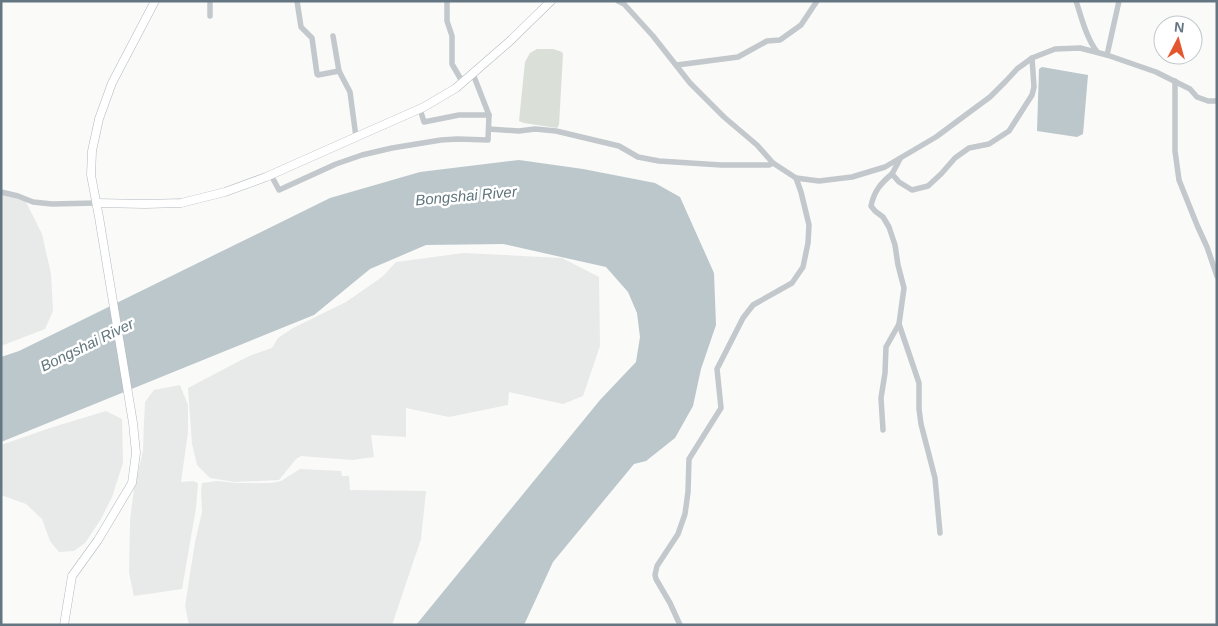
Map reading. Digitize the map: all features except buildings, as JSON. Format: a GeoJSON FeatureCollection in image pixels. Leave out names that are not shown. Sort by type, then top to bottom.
{"type":"FeatureCollection","features":[{"type":"Feature","properties":{"kind":"main road"},"geometry":{"type":"LineString","coordinates":[[64,625],[72,576],[98,540],[132,483],[136,453],[133,423],[91,175],[92,151],[99,119],[112,83],[155,1]]}},
{"type":"Feature","properties":{"kind":"main road"},"geometry":{"type":"LineString","coordinates":[[97,203],[144,204],[181,202],[225,192],[271,175],[420,109],[463,83],[551,1]]}},
{"type":"Feature","properties":{"kind":"street"},"geometry":{"type":"LineString","coordinates":[[210,1],[210,16]]}},
{"type":"Feature","properties":{"kind":"street"},"geometry":{"type":"LineString","coordinates":[[297,1],[301,28],[312,38],[317,74],[339,71]]}},
{"type":"Feature","properties":{"kind":"street"},"geometry":{"type":"LineString","coordinates":[[447,1],[447,21],[452,36],[452,64],[463,83]]}},
{"type":"Feature","properties":{"kind":"street"},"geometry":{"type":"LineString","coordinates":[[618,1],[624,4],[653,36],[690,83],[724,117],[773,163],[796,178],[819,181],[852,177],[885,167],[936,137],[990,97],[1017,69],[1032,58],[1055,49],[1080,48],[1107,55],[1156,72],[1190,89],[1197,97],[1217,101]]}},
{"type":"Feature","properties":{"kind":"street"},"geometry":{"type":"LineString","coordinates":[[677,65],[738,57],[767,41],[780,40],[801,25],[817,1]]}},
{"type":"Feature","properties":{"kind":"street"},"geometry":{"type":"LineString","coordinates":[[1076,1],[1088,36],[1097,52]]}},
{"type":"Feature","properties":{"kind":"street"},"geometry":{"type":"LineString","coordinates":[[1107,55],[1119,1]]}},
{"type":"Feature","properties":{"kind":"street"},"geometry":{"type":"LineString","coordinates":[[333,36],[339,71],[350,92],[356,137]]}},
{"type":"Feature","properties":{"kind":"street"},"geometry":{"type":"LineString","coordinates":[[892,174],[899,182],[912,190],[928,186],[955,158],[969,148],[989,144],[1009,131],[1032,95],[1034,87],[1032,58]]}},
{"type":"Feature","properties":{"kind":"street"},"geometry":{"type":"LineString","coordinates":[[271,175],[278,190],[362,155],[441,140],[488,140],[489,115],[473,74]]}},
{"type":"Feature","properties":{"kind":"street"},"geometry":{"type":"LineString","coordinates":[[1175,81],[1175,151],[1179,180],[1217,276]]}},
{"type":"Feature","properties":{"kind":"street"},"geometry":{"type":"LineString","coordinates":[[420,109],[424,122],[459,115],[489,115]]}},
{"type":"Feature","properties":{"kind":"street"},"geometry":{"type":"LineString","coordinates":[[488,129],[556,131],[619,146],[638,156],[659,161],[721,165],[769,165],[773,163]]}},
{"type":"Feature","properties":{"kind":"street"},"geometry":{"type":"LineString","coordinates":[[883,430],[881,398],[885,373],[886,347],[899,324],[904,288],[895,245],[886,222],[871,206],[873,196],[881,184],[892,174],[900,158]]}},
{"type":"Feature","properties":{"kind":"street"},"geometry":{"type":"LineString","coordinates":[[680,625],[656,579],[657,566],[678,534],[685,514],[689,459],[721,408],[717,369],[743,318],[753,305],[792,283],[803,267],[810,225],[802,192],[796,178]]}},
{"type":"Feature","properties":{"kind":"street"},"geometry":{"type":"LineString","coordinates":[[1,192],[33,202],[97,203]]}},
{"type":"Feature","properties":{"kind":"street"},"geometry":{"type":"LineString","coordinates":[[899,324],[919,383],[921,424],[935,478],[940,533]]}},
{"type":"Feature","properties":{"kind":"shaded area"},"geometry":{"type":"Polygon","coordinates":[[[537,49],[553,49],[563,54],[559,125],[557,128],[519,121],[525,62],[530,53],[537,49]]]}},
{"type":"Feature","properties":{"kind":"shaded area"},"geometry":{"type":"Polygon","coordinates":[[[1,194],[12,195],[26,202],[42,234],[51,274],[53,311],[45,329],[1,346],[1,194]]]}},
{"type":"Feature","properties":{"kind":"shaded area"},"geometry":{"type":"Polygon","coordinates":[[[464,253],[562,258],[599,277],[600,346],[583,396],[563,404],[509,392],[508,405],[449,417],[406,408],[406,437],[371,435],[374,457],[352,460],[301,456],[296,459],[279,480],[235,482],[210,478],[197,465],[192,444],[188,388],[249,356],[272,348],[278,338],[293,328],[346,302],[382,277],[396,262],[464,253]]]}},
{"type":"Feature","properties":{"kind":"shaded area"},"geometry":{"type":"Polygon","coordinates":[[[180,385],[188,405],[188,432],[181,482],[193,481],[198,483],[196,508],[182,589],[134,596],[129,573],[130,520],[134,489],[143,451],[145,402],[154,390],[180,385]]]}},
{"type":"Feature","properties":{"kind":"shaded area"},"geometry":{"type":"Polygon","coordinates":[[[106,411],[122,419],[123,463],[112,497],[101,519],[85,543],[74,551],[59,552],[50,541],[42,519],[26,504],[1,495],[1,445],[106,411]]]}},
{"type":"Feature","properties":{"kind":"shaded area"},"geometry":{"type":"Polygon","coordinates":[[[300,469],[341,471],[342,476],[349,476],[350,490],[426,491],[421,539],[392,625],[189,625],[185,606],[195,542],[202,512],[202,483],[217,481],[271,483],[281,481],[300,469]]]}},
{"type":"Feature","properties":{"kind":"water"},"geometry":{"type":"Polygon","coordinates":[[[1042,67],[1088,75],[1083,134],[1077,137],[1037,131],[1039,69],[1042,67]]]}},
{"type":"Feature","properties":{"kind":"water","name":"Bongshai River"},"geometry":{"type":"Polygon","coordinates":[[[519,160],[583,169],[655,183],[680,197],[714,273],[716,325],[701,369],[693,406],[675,438],[646,461],[634,464],[553,562],[524,625],[416,625],[600,400],[636,362],[640,337],[637,313],[628,292],[606,267],[503,244],[426,245],[370,269],[314,315],[1,442],[1,357],[19,351],[330,198],[420,172],[519,160]]]}}]}
